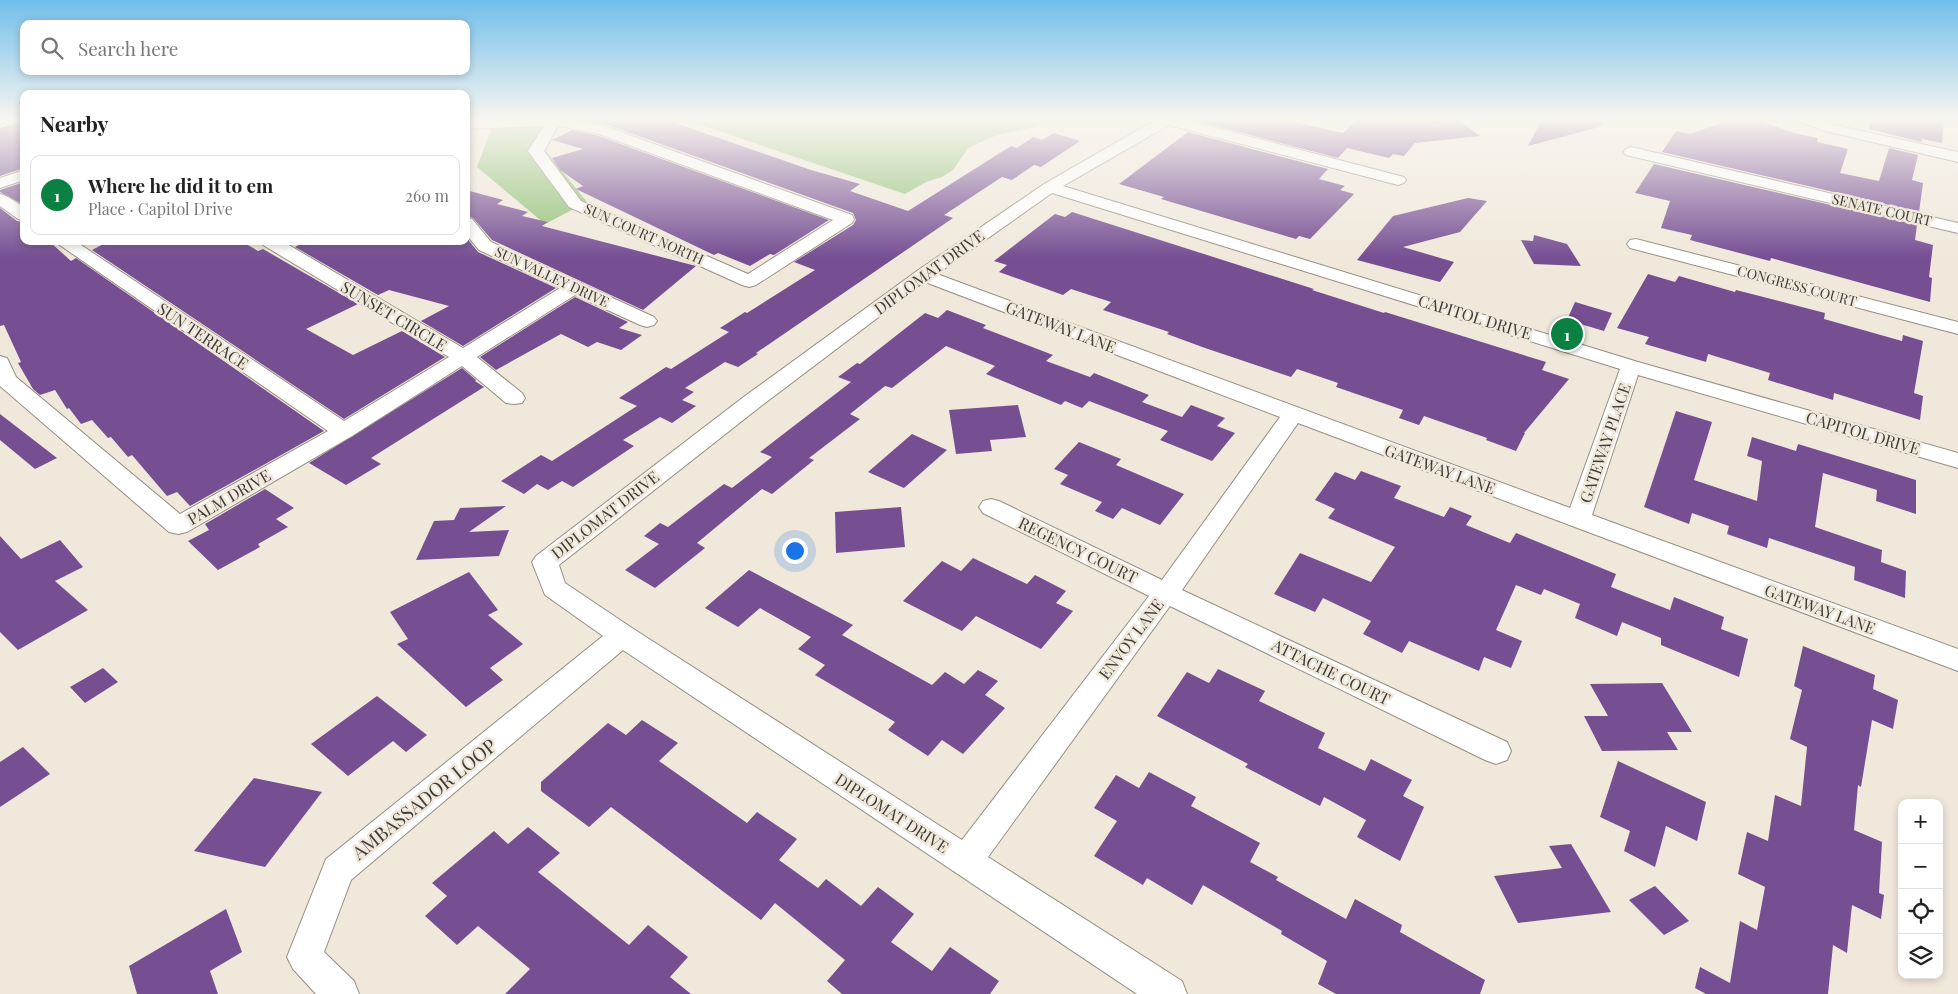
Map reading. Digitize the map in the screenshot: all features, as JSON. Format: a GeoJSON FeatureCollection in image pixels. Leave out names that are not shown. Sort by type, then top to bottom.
{"type":"FeatureCollection","features":[{"type":"Feature","properties":{"kind":"street","name":"SUN COURT NORTH"},"geometry":{"type":"LineString","coordinates":[[547,165],[576,204],[749,281],[846,219],[699,165]]}},
{"type":"Feature","properties":{"kind":"street","name":"DIPLOMAT DRIVE"},"geometry":{"type":"LineString","coordinates":[[1088,165],[1050,187],[923,275],[753,401],[545,562],[554,588],[622,636],[1169,994]]}},
{"type":"Feature","properties":{"kind":"street"},"geometry":{"type":"LineString","coordinates":[[1342,165],[1398,180]]}},
{"type":"Feature","properties":{"kind":"street","name":"SENATE COURT"},"geometry":{"type":"LineString","coordinates":[[1689,165],[1958,228]]}},
{"type":"Feature","properties":{"kind":"street"},"geometry":{"type":"LineString","coordinates":[[0,183],[20,176]]}},
{"type":"Feature","properties":{"kind":"street","name":"CAPITOL DRIVE"},"geometry":{"type":"LineString","coordinates":[[1050,187],[1631,366],[1958,461]]}},
{"type":"Feature","properties":{"kind":"street"},"geometry":{"type":"LineString","coordinates":[[0,199],[20,212]]}},
{"type":"Feature","properties":{"kind":"street","name":"SUN VALLEY DRIVE"},"geometry":{"type":"LineString","coordinates":[[470,228],[485,246],[646,321]]}},
{"type":"Feature","properties":{"kind":"street","name":"CONGRESS COURT"},"geometry":{"type":"LineString","coordinates":[[1636,244],[1958,328]]}},
{"type":"Feature","properties":{"kind":"street","name":"SUN TERRACE"},"geometry":{"type":"LineString","coordinates":[[69,245],[344,431]]}},
{"type":"Feature","properties":{"kind":"street","name":"SUNSET CIRCLE"},"geometry":{"type":"LineString","coordinates":[[275,245],[464,357],[514,398]]}},
{"type":"Feature","properties":{"kind":"street","name":"GATEWAY LANE"},"geometry":{"type":"LineString","coordinates":[[923,275],[1958,660]]}},
{"type":"Feature","properties":{"kind":"street","name":"PALM DRIVE"},"geometry":{"type":"LineString","coordinates":[[0,362],[6,380],[178,526],[344,431],[574,288]]}},
{"type":"Feature","properties":{"kind":"street","name":"GATEWAY PLACE"},"geometry":{"type":"LineString","coordinates":[[1578,520],[1631,366]]}},
{"type":"Feature","properties":{"kind":"street","name":"ENVOY LANE"},"geometry":{"type":"LineString","coordinates":[[965,861],[1166,593],[1293,414]]}},
{"type":"Feature","properties":{"kind":"street","name":"REGENCY COURT"},"geometry":{"type":"LineString","coordinates":[[991,507],[1166,593]]}},
{"type":"Feature","properties":{"kind":"street","name":"ATTACHE COURT"},"geometry":{"type":"LineString","coordinates":[[1166,593],[1496,751]]}},
{"type":"Feature","properties":{"kind":"street","name":"AMBASSADOR LOOP"},"geometry":{"type":"LineString","coordinates":[[341,994],[305,957],[338,870],[622,636]]}},
{"type":"Feature","properties":{"kind":"green space"},"geometry":{"type":"Polygon","coordinates":[[[478,165],[557,165],[587,202],[545,224],[477,167],[478,165]]]}},
{"type":"Feature","properties":{"kind":"green space"},"geometry":{"type":"Polygon","coordinates":[[[820,165],[956,165],[953,170],[942,177],[926,182],[905,194],[820,165]]]}},
{"type":"Feature","properties":{"kind":"building"},"geometry":{"type":"Polygon","coordinates":[[[0,165],[20,165],[20,169],[0,176],[0,165]]]}},
{"type":"Feature","properties":{"kind":"building"},"geometry":{"type":"Polygon","coordinates":[[[557,165],[679,165],[829,220],[774,255],[770,254],[750,266],[718,253],[714,255],[576,189],[583,186],[560,170],[557,165]]]}},
{"type":"Feature","properties":{"kind":"building"},"geometry":{"type":"Polygon","coordinates":[[[720,165],[798,165],[860,184],[850,191],[908,211],[980,165],[1033,165],[1012,180],[1002,177],[944,215],[953,218],[738,367],[725,362],[685,388],[694,392],[682,400],[696,406],[672,423],[660,417],[623,440],[634,446],[573,487],[562,481],[548,490],[537,484],[524,494],[501,481],[541,455],[552,461],[637,406],[619,398],[666,367],[671,369],[729,332],[720,328],[815,270],[794,262],[853,225],[856,220],[853,213],[720,165]]]}},
{"type":"Feature","properties":{"kind":"building"},"geometry":{"type":"Polygon","coordinates":[[[1144,165],[1314,165],[1328,169],[1319,179],[1345,186],[1340,190],[1354,194],[1310,239],[1299,236],[1296,239],[1161,199],[1164,197],[1119,184],[1144,165]]]}},
{"type":"Feature","properties":{"kind":"building"},"geometry":{"type":"Polygon","coordinates":[[[1653,165],[1660,165],[1917,225],[1915,240],[1933,245],[1929,277],[1932,278],[1930,302],[1771,258],[1770,261],[1690,240],[1692,235],[1661,228],[1670,201],[1635,193],[1653,165]]]}},
{"type":"Feature","properties":{"kind":"building"},"geometry":{"type":"Polygon","coordinates":[[[1719,165],[1843,165],[1840,173],[1879,181],[1884,165],[1916,165],[1912,180],[1923,183],[1919,212],[1719,165]]]}},
{"type":"Feature","properties":{"kind":"building"},"geometry":{"type":"Polygon","coordinates":[[[20,183],[20,203],[0,192],[0,190],[20,183]]]}},
{"type":"Feature","properties":{"kind":"building"},"geometry":{"type":"Polygon","coordinates":[[[470,191],[503,200],[497,204],[528,212],[522,216],[548,222],[542,226],[696,266],[643,310],[492,240],[473,218],[470,217],[470,191]]]}},
{"type":"Feature","properties":{"kind":"building"},"geometry":{"type":"Polygon","coordinates":[[[1468,198],[1487,201],[1460,232],[1403,247],[1454,262],[1440,282],[1357,260],[1393,216],[1468,198]]]}},
{"type":"Feature","properties":{"kind":"building"},"geometry":{"type":"Polygon","coordinates":[[[0,208],[20,221],[20,245],[53,245],[71,261],[76,258],[324,431],[190,506],[177,492],[167,496],[132,455],[128,457],[111,437],[108,438],[92,420],[81,424],[69,408],[67,409],[55,390],[40,395],[33,389],[18,363],[21,362],[4,325],[0,326],[0,208]]]}},
{"type":"Feature","properties":{"kind":"building"},"geometry":{"type":"Polygon","coordinates":[[[1072,212],[1384,313],[1546,362],[1542,370],[1569,379],[1524,433],[1516,451],[1486,440],[1487,438],[1424,416],[1419,425],[1399,418],[1403,410],[1336,387],[1338,383],[1297,369],[1291,377],[1205,348],[1167,334],[1169,332],[1103,310],[1111,302],[1071,289],[1063,295],[999,272],[1007,265],[994,261],[1055,214],[1065,217],[1072,212]]]}},
{"type":"Feature","properties":{"kind":"building"},"geometry":{"type":"Polygon","coordinates":[[[1534,235],[1567,244],[1581,266],[1534,264],[1521,240],[1533,241],[1534,235]]]}},
{"type":"Feature","properties":{"kind":"building"},"geometry":{"type":"Polygon","coordinates":[[[470,242],[478,252],[556,288],[463,346],[421,321],[449,306],[389,290],[378,295],[295,247],[299,245],[470,245],[470,242]]]}},
{"type":"Feature","properties":{"kind":"building"},"geometry":{"type":"Polygon","coordinates":[[[101,245],[248,245],[258,251],[263,249],[358,304],[306,329],[353,355],[402,331],[445,357],[344,419],[92,250],[101,245]]]}},
{"type":"Feature","properties":{"kind":"building"},"geometry":{"type":"Polygon","coordinates":[[[1648,274],[1675,282],[1679,276],[1735,292],[1736,290],[1825,313],[1824,319],[1902,341],[1903,335],[1923,341],[1914,393],[1923,396],[1920,420],[1834,393],[1833,400],[1768,380],[1770,373],[1708,354],[1706,362],[1645,344],[1649,337],[1617,328],[1648,274]]]}},
{"type":"Feature","properties":{"kind":"building"},"geometry":{"type":"Polygon","coordinates":[[[575,297],[628,322],[619,328],[642,335],[621,350],[597,342],[588,347],[561,334],[496,370],[480,357],[575,297]]]}},
{"type":"Feature","properties":{"kind":"building"},"geometry":{"type":"Polygon","coordinates":[[[1575,302],[1612,313],[1604,331],[1567,320],[1575,302]]]}},
{"type":"Feature","properties":{"kind":"building"},"geometry":{"type":"Polygon","coordinates":[[[947,310],[986,325],[983,328],[1053,355],[1046,361],[1090,377],[1094,373],[1149,395],[1142,402],[1182,417],[1191,405],[1225,418],[1217,426],[1235,433],[1212,461],[1160,440],[1168,431],[1089,401],[1082,408],[1065,401],[1061,405],[986,374],[995,366],[946,346],[892,388],[885,386],[850,414],[860,419],[809,458],[814,460],[772,494],[762,489],[697,543],[705,548],[655,588],[625,570],[659,544],[644,536],[660,523],[668,527],[724,484],[732,488],[772,457],[760,452],[851,382],[838,377],[857,363],[860,364],[925,313],[938,318],[947,310]]]}},
{"type":"Feature","properties":{"kind":"building"},"geometry":{"type":"Polygon","coordinates":[[[462,368],[484,387],[371,458],[381,464],[346,485],[309,463],[462,368]]]}},
{"type":"Feature","properties":{"kind":"building"},"geometry":{"type":"Polygon","coordinates":[[[1018,405],[1026,437],[990,440],[992,451],[956,454],[949,410],[1018,405]]]}},
{"type":"Feature","properties":{"kind":"building"},"geometry":{"type":"Polygon","coordinates":[[[1676,411],[1712,422],[1694,480],[1757,501],[1762,461],[1747,456],[1752,437],[1796,451],[1798,444],[1916,480],[1916,514],[1876,501],[1877,490],[1823,473],[1815,527],[1882,550],[1881,562],[1906,571],[1905,598],[1854,580],[1855,567],[1769,538],[1767,548],[1727,534],[1729,526],[1692,513],[1689,524],[1644,507],[1676,411]]]}},
{"type":"Feature","properties":{"kind":"building"},"geometry":{"type":"Polygon","coordinates":[[[0,414],[57,458],[35,469],[0,440],[0,414]]]}},
{"type":"Feature","properties":{"kind":"building"},"geometry":{"type":"Polygon","coordinates":[[[912,434],[947,450],[904,488],[868,472],[912,434]]]}},
{"type":"Feature","properties":{"kind":"building"},"geometry":{"type":"Polygon","coordinates":[[[1079,442],[1121,459],[1116,465],[1184,494],[1160,525],[1122,508],[1113,519],[1095,511],[1102,502],[1060,484],[1068,475],[1054,469],[1079,442]]]}},
{"type":"Feature","properties":{"kind":"building"},"geometry":{"type":"Polygon","coordinates":[[[1361,471],[1401,486],[1394,498],[1444,517],[1450,507],[1472,516],[1466,525],[1510,543],[1516,533],[1616,574],[1611,587],[1670,610],[1674,597],[1724,617],[1721,629],[1748,639],[1739,677],[1661,645],[1661,638],[1622,622],[1617,636],[1575,618],[1580,604],[1544,589],[1541,595],[1516,585],[1496,630],[1522,641],[1511,668],[1484,657],[1479,671],[1409,641],[1402,653],[1363,634],[1371,621],[1323,598],[1315,612],[1274,594],[1300,553],[1371,582],[1395,547],[1328,518],[1335,509],[1315,500],[1335,472],[1355,480],[1361,471]]]}},
{"type":"Feature","properties":{"kind":"building"},"geometry":{"type":"Polygon","coordinates":[[[265,489],[294,508],[276,519],[288,527],[258,544],[260,547],[218,570],[188,541],[209,530],[205,524],[265,489]]]}},
{"type":"Feature","properties":{"kind":"building"},"geometry":{"type":"Polygon","coordinates":[[[506,506],[469,532],[509,530],[499,556],[416,560],[434,521],[454,520],[460,508],[506,506]]]}},
{"type":"Feature","properties":{"kind":"building"},"geometry":{"type":"Polygon","coordinates":[[[901,507],[905,547],[836,553],[835,512],[901,507]]]}},
{"type":"Feature","properties":{"kind":"building"},"geometry":{"type":"Polygon","coordinates":[[[0,536],[21,559],[60,540],[83,567],[55,581],[88,610],[18,650],[0,632],[0,536]]]}},
{"type":"Feature","properties":{"kind":"building"},"geometry":{"type":"Polygon","coordinates":[[[973,558],[1027,584],[1035,575],[1066,591],[1056,603],[1073,611],[1041,649],[976,616],[962,631],[903,601],[942,561],[961,571],[973,558]]]}},
{"type":"Feature","properties":{"kind":"building"},"geometry":{"type":"Polygon","coordinates":[[[749,570],[853,625],[842,635],[932,685],[945,672],[964,684],[978,670],[998,681],[985,695],[1005,708],[963,754],[942,740],[928,756],[888,730],[895,722],[815,675],[825,665],[798,649],[811,637],[760,608],[738,627],[705,608],[749,570]]]}},
{"type":"Feature","properties":{"kind":"building"},"geometry":{"type":"Polygon","coordinates":[[[469,572],[498,610],[488,615],[523,644],[490,668],[503,680],[466,707],[397,644],[408,639],[390,612],[469,572]]]}},
{"type":"Feature","properties":{"kind":"building"},"geometry":{"type":"Polygon","coordinates":[[[1803,646],[1875,675],[1873,689],[1898,700],[1893,729],[1872,720],[1861,787],[1858,785],[1854,830],[1882,842],[1879,893],[1884,895],[1881,919],[1852,905],[1847,953],[1833,945],[1828,994],[1706,994],[1695,988],[1700,967],[1730,983],[1740,921],[1757,930],[1765,887],[1738,874],[1747,832],[1768,841],[1775,795],[1801,806],[1807,747],[1790,739],[1802,690],[1794,686],[1803,646]]]}},
{"type":"Feature","properties":{"kind":"building"},"geometry":{"type":"Polygon","coordinates":[[[103,668],[118,682],[85,703],[70,687],[103,668]]]}},
{"type":"Feature","properties":{"kind":"building"},"geometry":{"type":"Polygon","coordinates":[[[1218,669],[1265,691],[1259,701],[1325,733],[1318,748],[1365,771],[1371,759],[1412,780],[1403,796],[1424,807],[1400,861],[1357,837],[1366,820],[1324,797],[1320,806],[1245,767],[1248,764],[1157,716],[1187,672],[1209,683],[1218,669]]]}},
{"type":"Feature","properties":{"kind":"building"},"geometry":{"type":"Polygon","coordinates":[[[1662,683],[1692,732],[1667,732],[1678,750],[1602,751],[1584,716],[1608,716],[1590,684],[1662,683]]]}},
{"type":"Feature","properties":{"kind":"building"},"geometry":{"type":"Polygon","coordinates":[[[377,696],[427,735],[406,752],[393,741],[348,776],[311,744],[377,696]]]}},
{"type":"Feature","properties":{"kind":"building"},"geometry":{"type":"Polygon","coordinates":[[[642,720],[678,743],[659,761],[747,823],[757,812],[797,839],[779,860],[818,888],[826,879],[861,906],[878,887],[914,914],[891,942],[932,971],[950,947],[999,981],[990,994],[842,994],[827,981],[845,960],[775,903],[761,920],[611,807],[589,827],[541,791],[541,782],[608,723],[626,735],[642,720]]]}},
{"type":"Feature","properties":{"kind":"building"},"geometry":{"type":"Polygon","coordinates":[[[23,747],[50,774],[0,807],[0,762],[23,747]]]}},
{"type":"Feature","properties":{"kind":"building"},"geometry":{"type":"Polygon","coordinates":[[[1618,761],[1706,802],[1697,841],[1666,826],[1655,867],[1624,851],[1630,831],[1600,817],[1618,761]]]}},
{"type":"Feature","properties":{"kind":"building"},"geometry":{"type":"Polygon","coordinates":[[[1149,772],[1196,797],[1191,806],[1260,843],[1250,862],[1278,877],[1276,880],[1346,919],[1355,899],[1402,925],[1400,932],[1485,980],[1480,994],[1336,994],[1318,984],[1327,961],[1281,934],[1282,931],[1203,885],[1192,905],[1147,878],[1143,885],[1094,856],[1117,821],[1094,808],[1116,775],[1139,788],[1149,772]]]}},
{"type":"Feature","properties":{"kind":"building"},"geometry":{"type":"Polygon","coordinates":[[[254,778],[322,792],[265,867],[194,851],[254,778]]]}},
{"type":"Feature","properties":{"kind":"building"},"geometry":{"type":"Polygon","coordinates":[[[528,827],[560,853],[538,872],[629,945],[648,925],[688,957],[670,977],[691,994],[505,994],[530,969],[478,926],[457,945],[425,916],[447,896],[432,883],[494,831],[508,844],[528,827]]]}},
{"type":"Feature","properties":{"kind":"building"},"geometry":{"type":"Polygon","coordinates":[[[1571,844],[1611,912],[1518,923],[1494,876],[1562,868],[1549,846],[1571,844]]]}},
{"type":"Feature","properties":{"kind":"building"},"geometry":{"type":"Polygon","coordinates":[[[1655,886],[1689,921],[1664,935],[1629,900],[1655,886]]]}},
{"type":"Feature","properties":{"kind":"building"},"geometry":{"type":"Polygon","coordinates":[[[226,909],[242,952],[210,971],[218,994],[137,994],[129,966],[226,909]]]}},
{"type":"Feature","properties":{"kind":"place","name":"Where he did it to em"},"geometry":{"type":"Point","coordinates":[1567,334]}}]}
